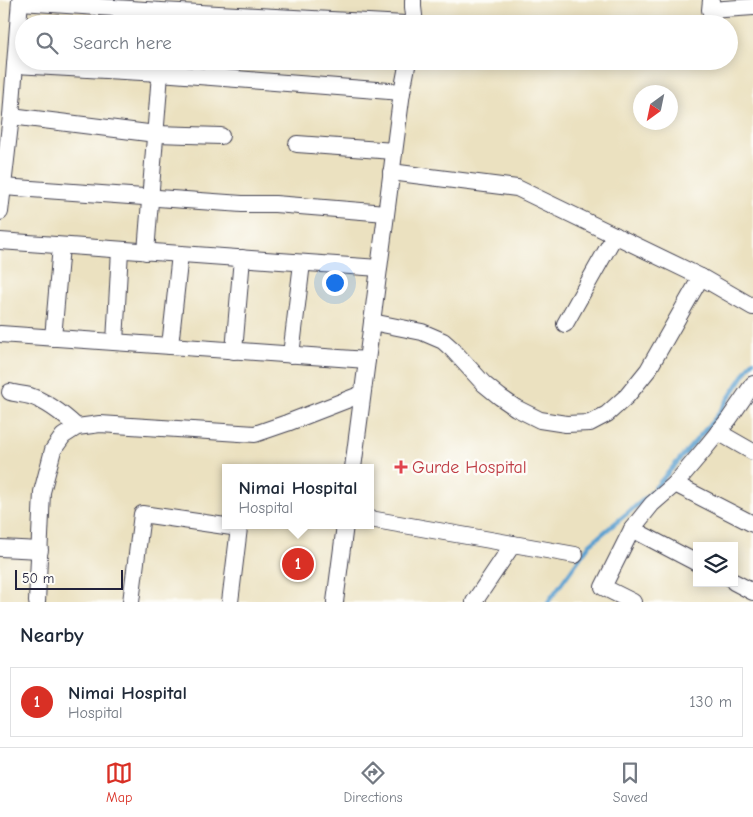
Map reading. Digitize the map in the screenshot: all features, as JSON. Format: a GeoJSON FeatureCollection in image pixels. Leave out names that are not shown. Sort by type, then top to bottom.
{"type":"FeatureCollection","features":[{"type":"Feature","properties":{"kind":"street"},"geometry":{"type":"LineString","coordinates":[[413,0],[414,15]]}},
{"type":"Feature","properties":{"kind":"street"},"geometry":{"type":"LineString","coordinates":[[711,0],[710,10],[753,7]]}},
{"type":"Feature","properties":{"kind":"street"},"geometry":{"type":"LineString","coordinates":[[19,15],[20,1],[223,15]]}},
{"type":"Feature","properties":{"kind":"street"},"geometry":{"type":"LineString","coordinates":[[0,212],[12,116],[15,65]]}},
{"type":"Feature","properties":{"kind":"street"},"geometry":{"type":"LineString","coordinates":[[146,252],[161,70]]}},
{"type":"Feature","properties":{"kind":"street"},"geometry":{"type":"LineString","coordinates":[[190,70],[402,92]]}},
{"type":"Feature","properties":{"kind":"street"},"geometry":{"type":"LineString","coordinates":[[353,464],[391,172],[406,70]]}},
{"type":"Feature","properties":{"kind":"street"},"geometry":{"type":"LineString","coordinates":[[12,116],[156,134],[221,136]]}},
{"type":"Feature","properties":{"kind":"street"},"geometry":{"type":"LineString","coordinates":[[297,144],[394,151]]}},
{"type":"Feature","properties":{"kind":"street"},"geometry":{"type":"LineString","coordinates":[[391,172],[517,188],[701,277],[753,307]]}},
{"type":"Feature","properties":{"kind":"street"},"geometry":{"type":"LineString","coordinates":[[3,187],[386,213]]}},
{"type":"Feature","properties":{"kind":"street"},"geometry":{"type":"LineString","coordinates":[[565,324],[615,235]]}},
{"type":"Feature","properties":{"kind":"street"},"geometry":{"type":"LineString","coordinates":[[0,241],[379,268]]}},
{"type":"Feature","properties":{"kind":"street"},"geometry":{"type":"LineString","coordinates":[[53,338],[61,246]]}},
{"type":"Feature","properties":{"kind":"street"},"geometry":{"type":"LineString","coordinates":[[115,342],[120,250]]}},
{"type":"Feature","properties":{"kind":"street"},"geometry":{"type":"LineString","coordinates":[[170,346],[180,254]]}},
{"type":"Feature","properties":{"kind":"street"},"geometry":{"type":"LineString","coordinates":[[234,351],[242,258]]}},
{"type":"Feature","properties":{"kind":"street"},"geometry":{"type":"LineString","coordinates":[[291,355],[302,263]]}},
{"type":"Feature","properties":{"kind":"street"},"geometry":{"type":"LineString","coordinates":[[372,322],[422,332],[443,341],[484,384],[516,408],[540,420],[566,424],[590,423],[607,414],[627,396],[648,370],[701,277]]}},
{"type":"Feature","properties":{"kind":"street"},"geometry":{"type":"LineString","coordinates":[[0,334],[367,360]]}},
{"type":"Feature","properties":{"kind":"street"},"geometry":{"type":"LineString","coordinates":[[633,602],[602,587],[632,529],[652,504],[675,484],[718,432],[752,386]]}},
{"type":"Feature","properties":{"kind":"street"},"geometry":{"type":"LineString","coordinates":[[10,392],[29,396],[45,403],[63,414],[77,427]]}},
{"type":"Feature","properties":{"kind":"street"},"geometry":{"type":"LineString","coordinates":[[37,602],[42,492],[53,450],[63,436],[77,427],[100,424],[255,434],[287,424],[362,394]]}},
{"type":"Feature","properties":{"kind":"street"},"geometry":{"type":"LineString","coordinates":[[718,432],[753,452]]}},
{"type":"Feature","properties":{"kind":"street"},"geometry":{"type":"LineString","coordinates":[[675,484],[753,524]]}},
{"type":"Feature","properties":{"kind":"street"},"geometry":{"type":"LineString","coordinates":[[131,602],[142,514],[222,526]]}},
{"type":"Feature","properties":{"kind":"street"},"geometry":{"type":"LineString","coordinates":[[374,520],[575,555]]}},
{"type":"Feature","properties":{"kind":"street"},"geometry":{"type":"LineString","coordinates":[[230,602],[239,529]]}},
{"type":"Feature","properties":{"kind":"street"},"geometry":{"type":"LineString","coordinates":[[335,602],[344,529]]}},
{"type":"Feature","properties":{"kind":"street"},"geometry":{"type":"LineString","coordinates":[[632,529],[693,561]]}},
{"type":"Feature","properties":{"kind":"street"},"geometry":{"type":"LineString","coordinates":[[474,602],[513,544]]}},
{"type":"Feature","properties":{"kind":"street"},"geometry":{"type":"LineString","coordinates":[[0,548],[40,550]]}},
{"type":"Feature","properties":{"kind":"street"},"geometry":{"type":"LineString","coordinates":[[738,584],[753,592]]}},
{"type":"Feature","properties":{"kind":"waterway"},"geometry":{"type":"LineString","coordinates":[[548,602],[590,544],[648,496],[717,416],[753,361]]}},
{"type":"Feature","properties":{"kind":"place","name":"Gurde Hospital"},"geometry":{"type":"Point","coordinates":[401,467]}},
{"type":"Feature","properties":{"kind":"place","name":"Nimai Hospital"},"geometry":{"type":"Point","coordinates":[298,564]}}]}
